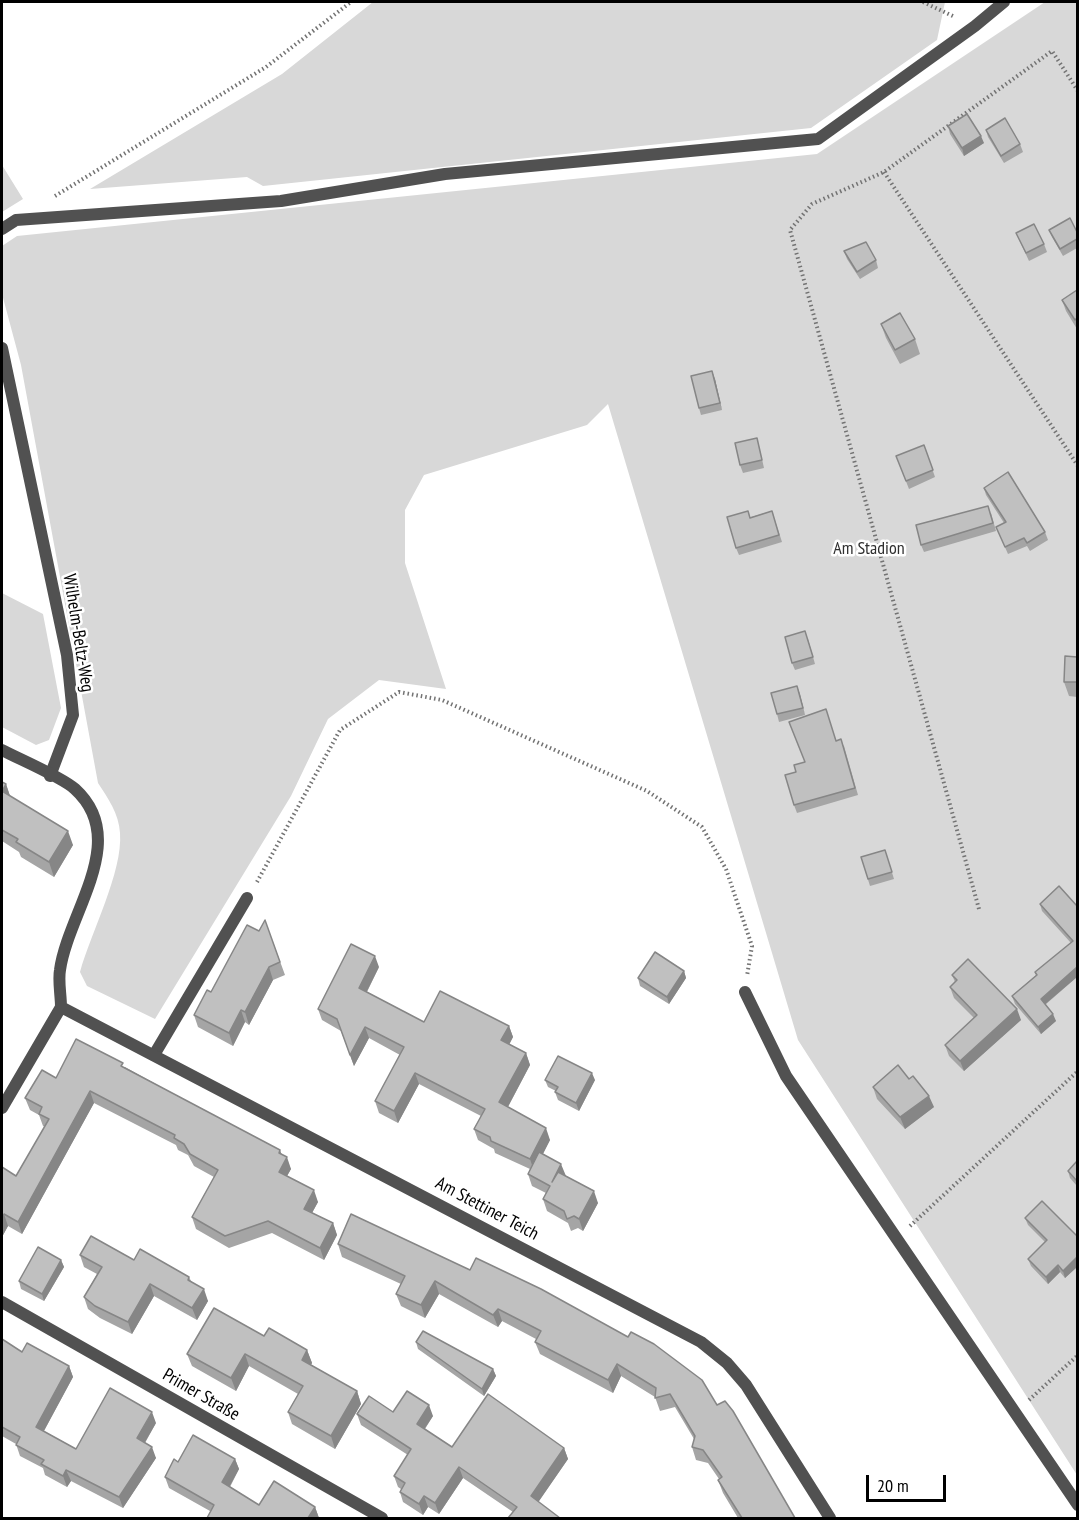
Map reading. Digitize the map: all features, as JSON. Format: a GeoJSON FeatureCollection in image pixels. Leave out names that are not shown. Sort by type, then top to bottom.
{"type":"FeatureCollection","features":[{"type":"Feature","properties":{"kind":"street"},"geometry":{"type":"LineString","coordinates":[[2,229],[16,220],[281,201],[445,174],[818,139],[975,26],[1004,2]]}},
{"type":"Feature","properties":{"kind":"street","name":"Wilhelm-Beltz-Weg"},"geometry":{"type":"LineString","coordinates":[[2,348],[67,655],[73,715],[50,776]]}},
{"type":"Feature","properties":{"kind":"street"},"geometry":{"type":"LineString","coordinates":[[2,750],[74,789],[91,811],[98,830],[98,853],[60,970],[61,1007],[2,1108]]}},
{"type":"Feature","properties":{"kind":"street"},"geometry":{"type":"LineString","coordinates":[[154,1055],[248,898]]}},
{"type":"Feature","properties":{"kind":"street"},"geometry":{"type":"LineString","coordinates":[[745,992],[786,1076],[1077,1504]]}},
{"type":"Feature","properties":{"kind":"street","name":"Am Stettiner Teich"},"geometry":{"type":"LineString","coordinates":[[61,1007],[701,1342],[727,1363],[746,1385],[830,1518]]}},
{"type":"Feature","properties":{"kind":"street","name":"Primer Straße"},"geometry":{"type":"LineString","coordinates":[[2,1302],[382,1518]]}},
{"type":"Feature","properties":{"kind":"path"},"geometry":{"type":"LineString","coordinates":[[46,202],[266,67],[351,2]]}},
{"type":"Feature","properties":{"kind":"path"},"geometry":{"type":"LineString","coordinates":[[923,2],[975,26]]}},
{"type":"Feature","properties":{"kind":"path"},"geometry":{"type":"LineString","coordinates":[[979,909],[790,230],[812,204],[884,172],[1052,51],[1077,91]]}},
{"type":"Feature","properties":{"kind":"path"},"geometry":{"type":"LineString","coordinates":[[884,172],[1077,466]]}},
{"type":"Feature","properties":{"kind":"path"},"geometry":{"type":"LineString","coordinates":[[248,898],[340,730],[399,693],[442,700],[647,791],[702,827],[726,869],[752,946],[745,992]]}},
{"type":"Feature","properties":{"kind":"path"},"geometry":{"type":"LineString","coordinates":[[896,1239],[1077,1071]]}},
{"type":"Feature","properties":{"kind":"path"},"geometry":{"type":"LineString","coordinates":[[1015,1413],[1077,1355]]}},
{"type":"Feature","properties":{"kind":"green space"},"geometry":{"type":"Polygon","coordinates":[[[373,2],[945,2],[937,40],[811,128],[263,186],[247,177],[90,189],[282,74],[373,2]]]}},
{"type":"Feature","properties":{"kind":"green space","name":"Am Stadion"},"geometry":{"type":"Polygon","coordinates":[[[1045,2],[1077,2],[1077,1475],[798,1040],[608,404],[587,425],[424,475],[405,510],[405,563],[446,689],[379,680],[328,719],[291,796],[155,1019],[87,986],[80,972],[112,884],[120,849],[120,833],[118,819],[98,783],[21,365],[2,294],[2,246],[17,236],[817,154],[1045,2]]]}},
{"type":"Feature","properties":{"kind":"green space"},"geometry":{"type":"Polygon","coordinates":[[[2,165],[23,199],[2,212],[2,165]]]}},
{"type":"Feature","properties":{"kind":"green space"},"geometry":{"type":"Polygon","coordinates":[[[2,593],[43,614],[61,708],[49,740],[36,745],[2,727],[2,593]]]}},
{"type":"Feature","properties":{"kind":"building"},"geometry":{"type":"Polygon","coordinates":[[[967,114],[981,136],[962,148],[948,126],[967,114]]]}},
{"type":"Feature","properties":{"kind":"building"},"geometry":{"type":"Polygon","coordinates":[[[1005,118],[1020,144],[1001,156],[986,130],[1005,118]]]}},
{"type":"Feature","properties":{"kind":"building"},"geometry":{"type":"Polygon","coordinates":[[[1070,218],[1077,232],[1077,239],[1060,249],[1049,230],[1070,218]]]}},
{"type":"Feature","properties":{"kind":"building"},"geometry":{"type":"Polygon","coordinates":[[[1034,224],[1044,244],[1026,253],[1016,233],[1034,224]]]}},
{"type":"Feature","properties":{"kind":"building"},"geometry":{"type":"Polygon","coordinates":[[[866,242],[876,260],[857,272],[844,251],[866,242]]]}},
{"type":"Feature","properties":{"kind":"building"},"geometry":{"type":"Polygon","coordinates":[[[1077,290],[1077,318],[1075,320],[1062,300],[1077,290]]]}},
{"type":"Feature","properties":{"kind":"building"},"geometry":{"type":"Polygon","coordinates":[[[900,313],[915,339],[895,350],[881,324],[900,313]]]}},
{"type":"Feature","properties":{"kind":"building"},"geometry":{"type":"Polygon","coordinates":[[[712,371],[720,403],[699,408],[691,376],[712,371]]]}},
{"type":"Feature","properties":{"kind":"building"},"geometry":{"type":"Polygon","coordinates":[[[757,438],[762,460],[740,465],[735,443],[757,438]]]}},
{"type":"Feature","properties":{"kind":"building"},"geometry":{"type":"Polygon","coordinates":[[[924,445],[933,470],[906,481],[896,456],[924,445]]]}},
{"type":"Feature","properties":{"kind":"building"},"geometry":{"type":"Polygon","coordinates":[[[1008,472],[1045,532],[1027,543],[1024,538],[1005,547],[996,527],[1006,522],[984,488],[1008,472]]]}},
{"type":"Feature","properties":{"kind":"building"},"geometry":{"type":"Polygon","coordinates":[[[988,506],[993,523],[921,545],[916,525],[988,506]]]}},
{"type":"Feature","properties":{"kind":"building"},"geometry":{"type":"Polygon","coordinates":[[[748,511],[750,518],[772,511],[779,535],[736,548],[727,517],[748,511]]]}},
{"type":"Feature","properties":{"kind":"building"},"geometry":{"type":"Polygon","coordinates":[[[805,631],[813,657],[792,663],[785,637],[805,631]]]}},
{"type":"Feature","properties":{"kind":"building"},"geometry":{"type":"Polygon","coordinates":[[[1065,656],[1077,657],[1077,682],[1064,682],[1065,656]]]}},
{"type":"Feature","properties":{"kind":"building"},"geometry":{"type":"Polygon","coordinates":[[[797,686],[803,708],[777,714],[771,693],[797,686]]]}},
{"type":"Feature","properties":{"kind":"building"},"geometry":{"type":"Polygon","coordinates":[[[826,709],[836,741],[841,739],[855,788],[794,805],[785,775],[796,772],[794,765],[805,762],[789,722],[826,709]]]}},
{"type":"Feature","properties":{"kind":"building"},"geometry":{"type":"Polygon","coordinates":[[[2,791],[68,831],[49,862],[16,842],[18,839],[2,830],[2,791]]]}},
{"type":"Feature","properties":{"kind":"building"},"geometry":{"type":"Polygon","coordinates":[[[885,850],[892,872],[868,879],[861,857],[885,850]]]}},
{"type":"Feature","properties":{"kind":"building"},"geometry":{"type":"Polygon","coordinates":[[[1059,886],[1077,906],[1077,967],[1041,999],[1053,1014],[1038,1027],[1012,996],[1037,975],[1035,972],[1073,941],[1040,904],[1059,886]]]}},
{"type":"Feature","properties":{"kind":"building"},"geometry":{"type":"Polygon","coordinates":[[[265,920],[280,962],[269,967],[245,1012],[241,1010],[229,1033],[194,1015],[207,990],[211,992],[247,925],[259,931],[265,920]]]}},
{"type":"Feature","properties":{"kind":"building"},"geometry":{"type":"Polygon","coordinates":[[[351,944],[375,956],[359,988],[424,1022],[440,991],[509,1026],[501,1040],[526,1053],[499,1102],[546,1128],[530,1159],[491,1141],[490,1137],[474,1129],[485,1109],[415,1073],[394,1111],[375,1101],[404,1047],[365,1027],[350,1055],[337,1019],[318,1009],[351,944]]]}},
{"type":"Feature","properties":{"kind":"building"},"geometry":{"type":"Polygon","coordinates":[[[655,952],[684,971],[667,997],[638,978],[655,952]]]}},
{"type":"Feature","properties":{"kind":"building"},"geometry":{"type":"Polygon","coordinates":[[[968,959],[1017,1009],[960,1061],[945,1045],[977,1015],[950,987],[957,980],[952,975],[968,959]]]}},
{"type":"Feature","properties":{"kind":"building"},"geometry":{"type":"Polygon","coordinates":[[[76,1039],[123,1063],[121,1066],[280,1150],[279,1153],[287,1157],[279,1172],[314,1190],[304,1209],[333,1223],[320,1248],[268,1221],[225,1236],[192,1217],[218,1170],[190,1154],[184,1144],[174,1138],[175,1135],[90,1091],[18,1222],[4,1214],[2,1218],[2,1167],[16,1176],[49,1119],[39,1114],[42,1107],[25,1098],[42,1070],[56,1078],[76,1039]]]}},
{"type":"Feature","properties":{"kind":"building"},"geometry":{"type":"Polygon","coordinates":[[[558,1056],[592,1073],[576,1103],[555,1092],[558,1087],[545,1080],[558,1056]]]}},
{"type":"Feature","properties":{"kind":"building"},"geometry":{"type":"Polygon","coordinates":[[[898,1065],[909,1079],[913,1076],[929,1096],[900,1117],[873,1087],[898,1065]]]}},
{"type":"Feature","properties":{"kind":"building"},"geometry":{"type":"Polygon","coordinates":[[[539,1152],[561,1164],[552,1182],[558,1172],[594,1191],[579,1219],[574,1216],[567,1219],[564,1211],[543,1199],[550,1186],[528,1174],[539,1152]]]}},
{"type":"Feature","properties":{"kind":"building"},"geometry":{"type":"Polygon","coordinates":[[[1077,1161],[1077,1181],[1068,1171],[1077,1161]]]}},
{"type":"Feature","properties":{"kind":"building"},"geometry":{"type":"Polygon","coordinates":[[[1042,1201],[1077,1236],[1077,1257],[1063,1271],[1058,1265],[1046,1277],[1028,1259],[1047,1240],[1025,1218],[1042,1201]]]}},
{"type":"Feature","properties":{"kind":"building"},"geometry":{"type":"Polygon","coordinates":[[[351,1214],[470,1270],[476,1258],[541,1289],[628,1337],[631,1332],[654,1344],[702,1380],[717,1405],[725,1401],[795,1518],[742,1518],[718,1480],[722,1477],[703,1450],[692,1447],[695,1436],[670,1394],[655,1398],[656,1388],[617,1364],[608,1380],[535,1342],[541,1331],[498,1309],[493,1315],[435,1281],[421,1305],[396,1294],[405,1276],[338,1244],[351,1214]]]}},
{"type":"Feature","properties":{"kind":"building"},"geometry":{"type":"Polygon","coordinates":[[[91,1236],[134,1260],[140,1249],[189,1277],[188,1280],[204,1289],[192,1308],[150,1284],[128,1322],[95,1306],[84,1297],[102,1267],[80,1255],[91,1236]]]}},
{"type":"Feature","properties":{"kind":"building"},"geometry":{"type":"Polygon","coordinates":[[[38,1247],[61,1260],[42,1294],[19,1281],[38,1247]]]}},
{"type":"Feature","properties":{"kind":"building"},"geometry":{"type":"Polygon","coordinates":[[[214,1308],[264,1336],[269,1328],[307,1350],[302,1360],[357,1391],[331,1436],[288,1412],[303,1386],[245,1354],[231,1378],[187,1354],[214,1308]]]}},
{"type":"Feature","properties":{"kind":"building"},"geometry":{"type":"Polygon","coordinates":[[[423,1331],[493,1369],[482,1389],[416,1342],[423,1331]]]}},
{"type":"Feature","properties":{"kind":"building"},"geometry":{"type":"Polygon","coordinates":[[[2,1339],[22,1352],[27,1343],[69,1366],[36,1427],[76,1449],[110,1388],[152,1412],[137,1438],[152,1447],[119,1497],[66,1470],[63,1476],[41,1464],[44,1460],[16,1445],[20,1437],[2,1427],[2,1339]]]}},
{"type":"Feature","properties":{"kind":"building"},"geometry":{"type":"Polygon","coordinates":[[[407,1391],[429,1405],[417,1424],[452,1447],[488,1394],[564,1448],[531,1496],[560,1518],[508,1518],[517,1507],[459,1467],[435,1503],[424,1496],[419,1504],[400,1492],[405,1483],[394,1476],[411,1449],[357,1414],[369,1396],[393,1412],[407,1391]]]}},
{"type":"Feature","properties":{"kind":"building"},"geometry":{"type":"Polygon","coordinates":[[[193,1435],[235,1459],[222,1482],[259,1505],[274,1481],[315,1507],[308,1518],[207,1518],[214,1505],[165,1477],[174,1459],[178,1462],[193,1435]]]}}]}
